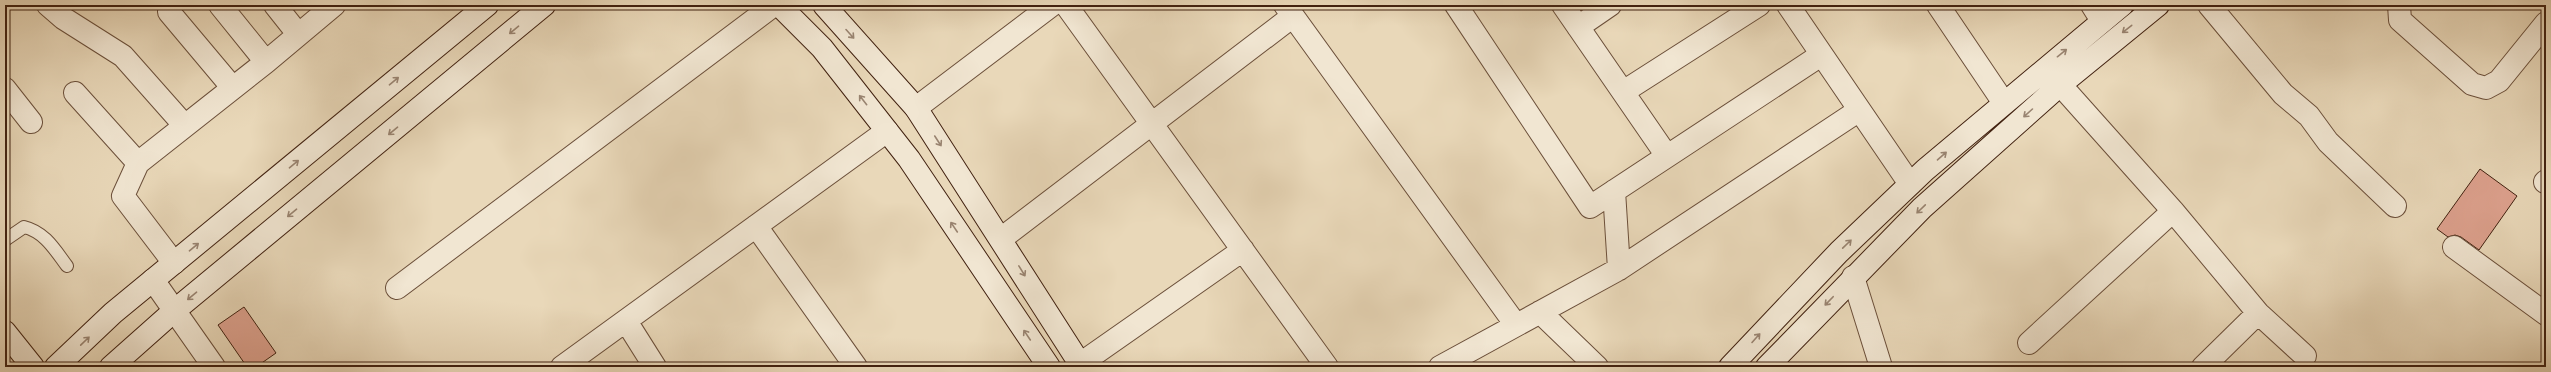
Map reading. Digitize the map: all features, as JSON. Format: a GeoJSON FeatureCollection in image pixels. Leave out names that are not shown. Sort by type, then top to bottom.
{"type":"FeatureCollection","features":[{"type":"Feature","properties":{"kind":"street"},"geometry":{"type":"LineString","coordinates":[[48,5],[63,18],[123,56],[185,126]]}},
{"type":"Feature","properties":{"kind":"street"},"geometry":{"type":"LineString","coordinates":[[220,5],[266,62]]}},
{"type":"Feature","properties":{"kind":"street"},"geometry":{"type":"LineString","coordinates":[[275,5],[298,34]]}},
{"type":"Feature","properties":{"kind":"street"},"geometry":{"type":"LineString","coordinates":[[174,263],[123,196],[138,163],[232,87],[266,62],[334,5]]}},
{"type":"Feature","properties":{"kind":"street"},"geometry":{"type":"LineString","coordinates":[[56,367],[113,313],[487,5]]}},
{"type":"Feature","properties":{"kind":"street"},"geometry":{"type":"LineString","coordinates":[[119,364],[174,311],[544,5]]}},
{"type":"Feature","properties":{"kind":"street"},"geometry":{"type":"LineString","coordinates":[[397,288],[774,5]]}},
{"type":"Feature","properties":{"kind":"street"},"geometry":{"type":"LineString","coordinates":[[779,5],[822,48],[909,160],[1049,367]]}},
{"type":"Feature","properties":{"kind":"street"},"geometry":{"type":"LineString","coordinates":[[824,5],[916,108],[1002,238],[1081,365],[1243,250]]}},
{"type":"Feature","properties":{"kind":"street"},"geometry":{"type":"LineString","coordinates":[[916,108],[1052,5]]}},
{"type":"Feature","properties":{"kind":"street"},"geometry":{"type":"LineString","coordinates":[[1066,5],[1327,367]]}},
{"type":"Feature","properties":{"kind":"street"},"geometry":{"type":"LineString","coordinates":[[1456,5],[1590,207],[1822,55]]}},
{"type":"Feature","properties":{"kind":"street"},"geometry":{"type":"LineString","coordinates":[[1563,5],[1667,156]]}},
{"type":"Feature","properties":{"kind":"street"},"geometry":{"type":"LineString","coordinates":[[1578,27],[1610,5]]}},
{"type":"Feature","properties":{"kind":"street"},"geometry":{"type":"LineString","coordinates":[[1623,92],[1758,5]]}},
{"type":"Feature","properties":{"kind":"street"},"geometry":{"type":"LineString","coordinates":[[1788,5],[1858,111],[1910,184]]}},
{"type":"Feature","properties":{"kind":"street"},"geometry":{"type":"LineString","coordinates":[[1938,5],[2004,103]]}},
{"type":"Feature","properties":{"kind":"street"},"geometry":{"type":"LineString","coordinates":[[1730,367],[1839,252],[1910,184],[2045,67],[2097,13],[2122,5]]}},
{"type":"Feature","properties":{"kind":"street"},"geometry":{"type":"LineString","coordinates":[[1766,367],[1922,208],[2060,85],[2158,5]]}},
{"type":"Feature","properties":{"kind":"street"},"geometry":{"type":"LineString","coordinates":[[2209,5],[2283,94],[2309,116],[2328,142],[2395,206]]}},
{"type":"Feature","properties":{"kind":"street"},"geometry":{"type":"LineString","coordinates":[[2399,5],[2400,20],[2472,84],[2486,88],[2499,81],[2546,23]]}},
{"type":"Feature","properties":{"kind":"street"},"geometry":{"type":"LineString","coordinates":[[1002,238],[1151,122],[1289,10],[1516,325]]}},
{"type":"Feature","properties":{"kind":"street"},"geometry":{"type":"LineString","coordinates":[[169,12],[232,87]]}},
{"type":"Feature","properties":{"kind":"street"},"geometry":{"type":"LineString","coordinates":[[2045,67],[2173,211],[2258,313],[2305,356]]}},
{"type":"Feature","properties":{"kind":"street"},"geometry":{"type":"LineString","coordinates":[[5,89],[31,122]]}},
{"type":"Feature","properties":{"kind":"street"},"geometry":{"type":"LineString","coordinates":[[75,93],[138,163]]}},
{"type":"Feature","properties":{"kind":"street"},"geometry":{"type":"LineString","coordinates":[[1440,367],[1619,269],[1858,111]]}},
{"type":"Feature","properties":{"kind":"street"},"geometry":{"type":"LineString","coordinates":[[562,367],[886,131]]}},
{"type":"Feature","properties":{"kind":"street"},"geometry":{"type":"LineString","coordinates":[[1614,191],[1619,269]]}},
{"type":"Feature","properties":{"kind":"street"},"geometry":{"type":"LineString","coordinates":[[2029,343],[2173,211]]}},
{"type":"Feature","properties":{"kind":"street"},"geometry":{"type":"LineString","coordinates":[[756,226],[856,367]]}},
{"type":"Feature","properties":{"kind":"street"},"geometry":{"type":"LineString","coordinates":[[2454,246],[2546,314]]}},
{"type":"Feature","properties":{"kind":"street"},"geometry":{"type":"LineString","coordinates":[[1853,277],[1881,367]]}},
{"type":"Feature","properties":{"kind":"street"},"geometry":{"type":"LineString","coordinates":[[153,280],[214,367]]}},
{"type":"Feature","properties":{"kind":"street"},"geometry":{"type":"LineString","coordinates":[[1540,312],[1597,367]]}},
{"type":"Feature","properties":{"kind":"street"},"geometry":{"type":"LineString","coordinates":[[2203,367],[2258,313]]}},
{"type":"Feature","properties":{"kind":"street"},"geometry":{"type":"LineString","coordinates":[[626,321],[655,367]]}},
{"type":"Feature","properties":{"kind":"street"},"geometry":{"type":"LineString","coordinates":[[5,332],[34,367]]}},
{"type":"Feature","properties":{"kind":"lane"},"geometry":{"type":"LineString","coordinates":[[5,240],[24,227],[33,229],[45,237],[67,266]]}},
{"type":"Feature","properties":{"kind":"building"},"geometry":{"type":"Polygon","coordinates":[[[2480,169],[2517,196],[2479,250],[2461,237],[2455,235],[2448,237],[2437,229],[2480,169]]]}},
{"type":"Feature","properties":{"kind":"building"},"geometry":{"type":"Polygon","coordinates":[[[244,307],[276,353],[256,367],[247,367],[218,325],[244,307]]]}}]}
